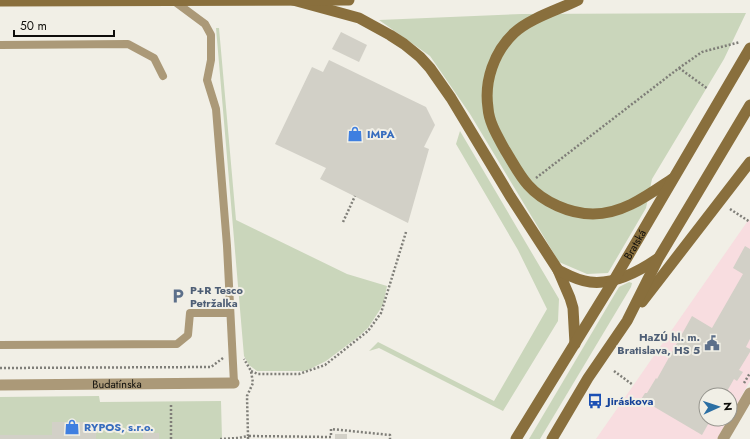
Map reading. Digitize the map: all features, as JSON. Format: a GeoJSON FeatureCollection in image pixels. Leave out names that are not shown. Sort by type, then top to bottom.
{"type":"FeatureCollection","features":[{"type":"Feature","properties":{"kind":"main road"},"geometry":{"type":"LineString","coordinates":[[293,0],[359,18],[390,35],[411,49],[435,73],[510,196],[558,270],[572,302],[575,344]]}},
{"type":"Feature","properties":{"kind":"main road"},"geometry":{"type":"LineString","coordinates":[[0,1],[349,0]]}},
{"type":"Feature","properties":{"kind":"main road"},"geometry":{"type":"LineString","coordinates":[[578,0],[542,16],[520,28],[499,52],[491,70],[487,96],[491,120],[503,146],[527,185],[557,206],[574,212],[593,214],[609,212],[626,207],[674,178]]}},
{"type":"Feature","properties":{"kind":"main road","name":"Bratská"},"geometry":{"type":"LineString","coordinates":[[516,439],[614,280],[674,178],[743,59],[747,45]]}},
{"type":"Feature","properties":{"kind":"main road"},"geometry":{"type":"LineString","coordinates":[[627,321],[658,259],[750,105]]}},
{"type":"Feature","properties":{"kind":"main road"},"geometry":{"type":"LineString","coordinates":[[552,439],[588,378],[627,321],[750,162]]}},
{"type":"Feature","properties":{"kind":"main road"},"geometry":{"type":"LineString","coordinates":[[558,270],[576,279],[600,283],[614,280],[643,269],[658,259]]}},
{"type":"Feature","properties":{"kind":"street","name":"Budatínska"},"geometry":{"type":"LineString","coordinates":[[0,385],[234,383]]}},
{"type":"Feature","properties":{"kind":"street"},"geometry":{"type":"LineString","coordinates":[[723,439],[750,393]]}},
{"type":"Feature","properties":{"kind":"lane"},"geometry":{"type":"LineString","coordinates":[[174,1],[202,21],[209,30],[211,42],[211,60],[207,80],[216,109],[227,246],[234,383]]}},
{"type":"Feature","properties":{"kind":"lane"},"geometry":{"type":"LineString","coordinates":[[0,45],[128,44],[154,58],[163,76]]}},
{"type":"Feature","properties":{"kind":"lane"},"geometry":{"type":"LineString","coordinates":[[0,345],[176,344],[188,335],[190,312],[230,313]]}},
{"type":"Feature","properties":{"kind":"path"},"geometry":{"type":"LineString","coordinates":[[527,185],[702,52],[747,45]]}},
{"type":"Feature","properties":{"kind":"path"},"geometry":{"type":"LineString","coordinates":[[679,68],[708,90]]}},
{"type":"Feature","properties":{"kind":"path"},"geometry":{"type":"LineString","coordinates":[[343,222],[354,196]]}},
{"type":"Feature","properties":{"kind":"path"},"geometry":{"type":"LineString","coordinates":[[730,209],[750,222]]}},
{"type":"Feature","properties":{"kind":"path"},"geometry":{"type":"LineString","coordinates":[[251,371],[258,374],[299,374],[325,365],[368,331],[381,313],[406,232]]}},
{"type":"Feature","properties":{"kind":"path"},"geometry":{"type":"LineString","coordinates":[[614,371],[633,385]]}},
{"type":"Feature","properties":{"kind":"path"},"geometry":{"type":"LineString","coordinates":[[171,404],[171,439]]}},
{"type":"Feature","properties":{"kind":"path"},"geometry":{"type":"LineString","coordinates":[[248,439],[248,436],[331,436],[331,429],[390,435],[390,439]]}},
{"type":"Feature","properties":{"kind":"shaded area"},"geometry":{"type":"Polygon","coordinates":[[[750,220],[750,381],[738,402],[738,387],[698,387],[698,427],[724,427],[717,439],[596,439],[747,222],[750,220]]]}},
{"type":"Feature","properties":{"kind":"green space"},"geometry":{"type":"Polygon","coordinates":[[[746,13],[724,59],[652,179],[646,208],[608,273],[587,274],[559,262],[470,114],[430,56],[379,20],[522,14],[746,13]]]}},
{"type":"Feature","properties":{"kind":"green space"},"geometry":{"type":"Polygon","coordinates":[[[216,28],[219,28],[236,220],[347,274],[387,286],[383,305],[368,328],[326,361],[306,371],[257,371],[249,365],[244,356],[216,28]]]}},
{"type":"Feature","properties":{"kind":"green space"},"geometry":{"type":"Polygon","coordinates":[[[460,131],[559,299],[558,321],[503,411],[379,348],[369,351],[378,342],[494,401],[547,309],[518,250],[456,144],[460,131]]]}},
{"type":"Feature","properties":{"kind":"green space"},"geometry":{"type":"Polygon","coordinates":[[[629,282],[632,283],[631,287],[540,439],[529,439],[619,287],[629,282]]]}},
{"type":"Feature","properties":{"kind":"green space"},"geometry":{"type":"Polygon","coordinates":[[[99,396],[100,402],[221,401],[222,439],[96,439],[96,422],[52,422],[52,435],[0,435],[0,397],[99,396]]]}},
{"type":"Feature","properties":{"kind":"building"},"geometry":{"type":"Polygon","coordinates":[[[341,32],[367,45],[359,62],[332,49],[341,32]]]}},
{"type":"Feature","properties":{"kind":"building","name":"IMPA"},"geometry":{"type":"Polygon","coordinates":[[[329,60],[426,107],[435,125],[424,147],[429,149],[408,223],[320,179],[326,168],[275,144],[312,67],[323,72],[329,60]]]}},
{"type":"Feature","properties":{"kind":"building","name":"HaZÚ hl. m. Bratislava, HS 5"},"geometry":{"type":"Polygon","coordinates":[[[745,246],[750,249],[750,339],[746,347],[750,349],[750,352],[739,370],[743,372],[737,381],[734,379],[729,387],[698,387],[698,427],[706,427],[702,435],[646,402],[645,404],[640,401],[656,378],[657,379],[692,316],[712,328],[743,274],[733,268],[745,246]]]}},
{"type":"Feature","properties":{"kind":"building"},"geometry":{"type":"Polygon","coordinates":[[[52,422],[96,422],[96,439],[0,439],[0,435],[52,435],[52,422]]]}},
{"type":"Feature","properties":{"kind":"building"},"geometry":{"type":"Polygon","coordinates":[[[143,433],[159,433],[159,439],[143,439],[143,433]]]}},
{"type":"Feature","properties":{"kind":"building"},"geometry":{"type":"Polygon","coordinates":[[[335,434],[347,434],[347,439],[335,439],[335,434]]]}},
{"type":"Feature","properties":{"kind":"place","name":"IMPA"},"geometry":{"type":"Point","coordinates":[355,134]}},
{"type":"Feature","properties":{"kind":"place","name":"P+R Tesco Petržalka"},"geometry":{"type":"Point","coordinates":[178,296]}},
{"type":"Feature","properties":{"kind":"place","name":"HaZÚ hl. m. Bratislava, HS 5"},"geometry":{"type":"Point","coordinates":[712,343]}},
{"type":"Feature","properties":{"kind":"place","name":"Jiráskova"},"geometry":{"type":"Point","coordinates":[595,401]}},
{"type":"Feature","properties":{"kind":"place","name":"RYPOS, s.r.o."},"geometry":{"type":"Point","coordinates":[72,427]}}]}
